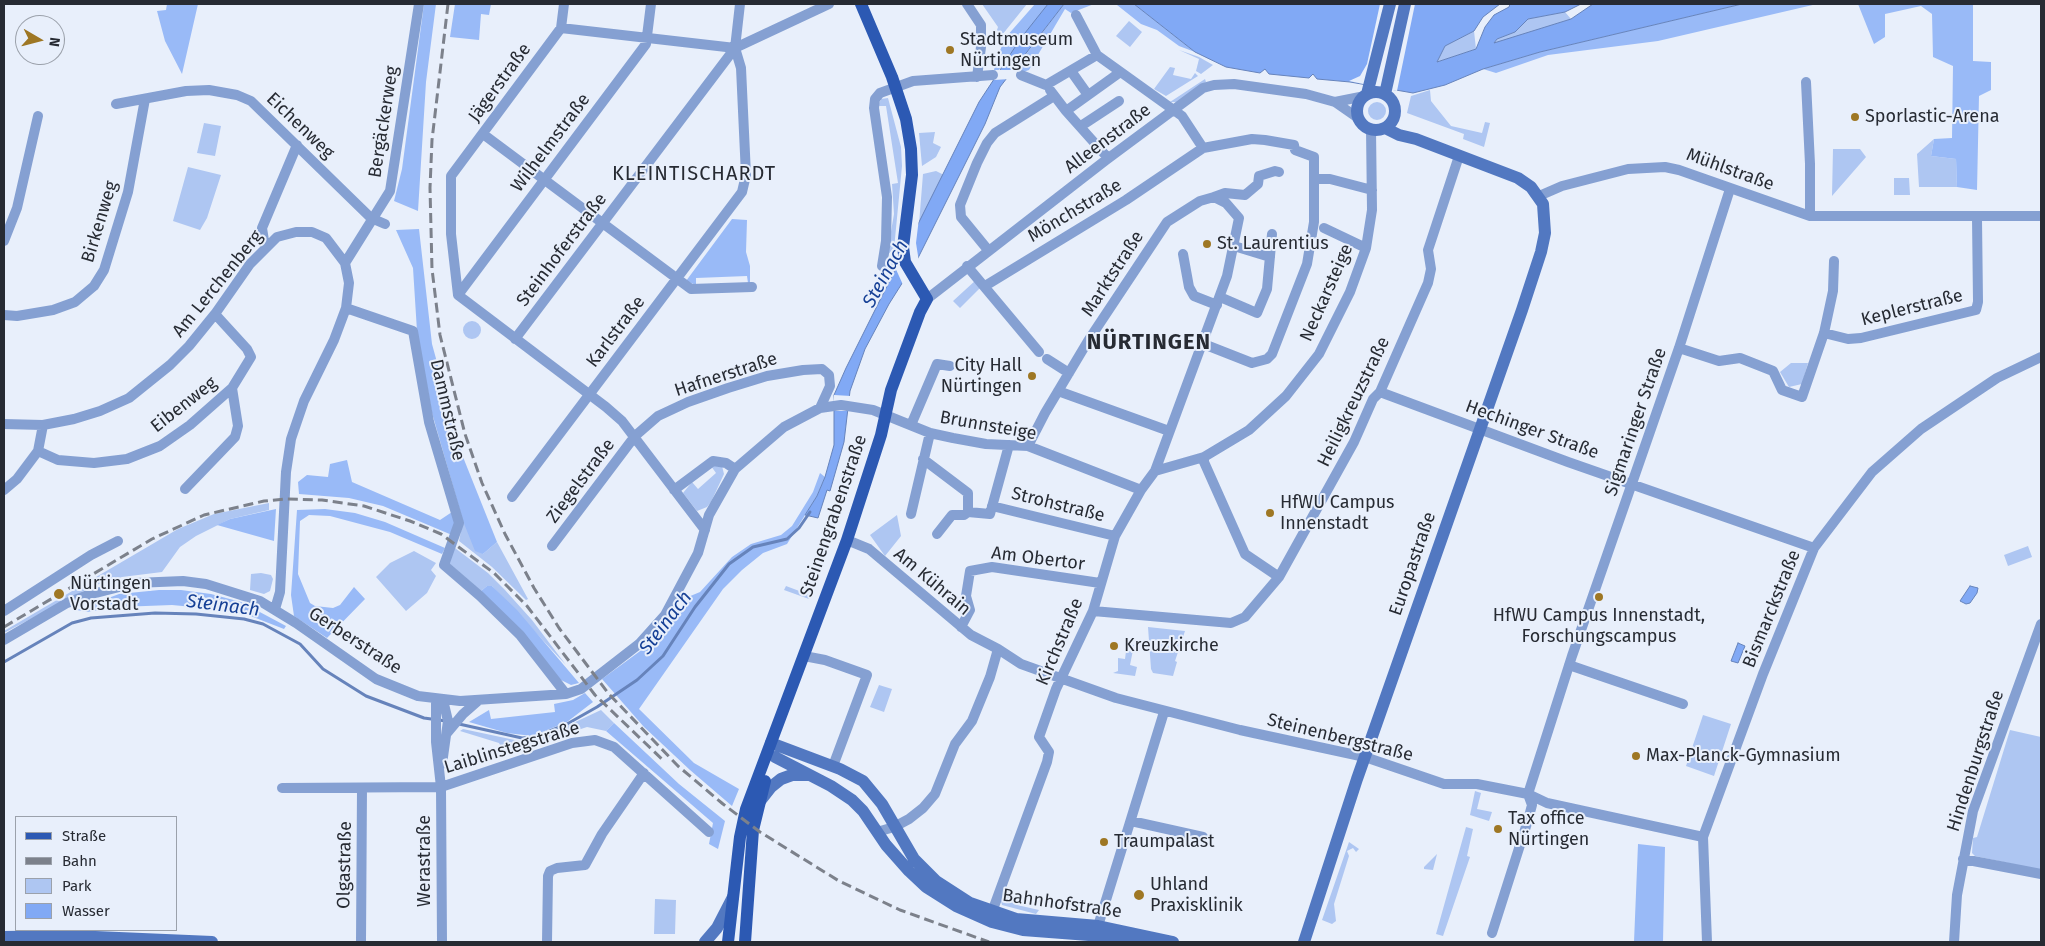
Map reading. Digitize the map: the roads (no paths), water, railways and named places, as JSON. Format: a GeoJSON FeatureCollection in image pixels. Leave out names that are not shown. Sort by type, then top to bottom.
{"type":"FeatureCollection","features":[{"type":"Feature","properties":{"kind":"main road"},"geometry":{"type":"LineString","coordinates":[[861,4],[906,119],[911,149],[910,206],[903,247],[905,262],[927,300]]}},
{"type":"Feature","properties":{"kind":"main road","name":"Steinengrabenstraße"},"geometry":{"type":"LineString","coordinates":[[728,942],[744,816],[847,540],[909,337],[927,300]]}},
{"type":"Feature","properties":{"kind":"main road"},"geometry":{"type":"LineString","coordinates":[[744,942],[752,841],[758,805],[775,757],[771,743]]}},
{"type":"Feature","properties":{"kind":"street","name":"Bergäckerweg"},"geometry":{"type":"LineString","coordinates":[[345,263],[390,190],[418,4]]}},
{"type":"Feature","properties":{"kind":"street","name":"Jägerstraße"},"geometry":{"type":"LineString","coordinates":[[458,295],[452,242],[451,176],[561,28],[564,4]]}},
{"type":"Feature","properties":{"kind":"street","name":"Wilhelmstraße"},"geometry":{"type":"LineString","coordinates":[[458,295],[646,44],[651,4]]}},
{"type":"Feature","properties":{"kind":"street"},"geometry":{"type":"LineString","coordinates":[[561,28],[735,48],[740,4]]}},
{"type":"Feature","properties":{"kind":"street","name":"Steinhoferstraße"},"geometry":{"type":"LineString","coordinates":[[515,339],[735,48],[829,4]]}},
{"type":"Feature","properties":{"kind":"street"},"geometry":{"type":"LineString","coordinates":[[967,4],[981,25],[981,46],[977,77]]}},
{"type":"Feature","properties":{"kind":"street"},"geometry":{"type":"LineString","coordinates":[[1390,4],[1366,93],[1357,110],[1358,118],[1365,127],[1371,129],[1385,128],[1399,135],[1416,138],[1518,178],[1539,196]]}},
{"type":"Feature","properties":{"kind":"street"},"geometry":{"type":"LineString","coordinates":[[1386,93],[1405,4]]}},
{"type":"Feature","properties":{"kind":"street"},"geometry":{"type":"LineString","coordinates":[[1076,15],[1097,56],[1182,116],[1203,148]]}},
{"type":"Feature","properties":{"kind":"street","name":"Karlstraße"},"geometry":{"type":"LineString","coordinates":[[512,497],[744,186],[746,175],[741,68],[735,48]]}},
{"type":"Feature","properties":{"kind":"street"},"geometry":{"type":"LineString","coordinates":[[1046,85],[1097,56]]}},
{"type":"Feature","properties":{"kind":"street"},"geometry":{"type":"LineString","coordinates":[[1071,71],[1088,95]]}},
{"type":"Feature","properties":{"kind":"street"},"geometry":{"type":"LineString","coordinates":[[1066,111],[1119,73]]}},
{"type":"Feature","properties":{"kind":"street"},"geometry":{"type":"LineString","coordinates":[[882,266],[886,240],[887,197],[874,108],[875,99],[880,93],[913,81],[992,75]]}},
{"type":"Feature","properties":{"kind":"street"},"geometry":{"type":"LineString","coordinates":[[1022,75],[1046,85],[1066,111],[1108,158]]}},
{"type":"Feature","properties":{"kind":"street"},"geometry":{"type":"LineString","coordinates":[[1806,82],[1810,164],[1810,216]]}},
{"type":"Feature","properties":{"kind":"street","name":"Alleenstraße"},"geometry":{"type":"LineString","coordinates":[[927,300],[967,266],[1203,88],[1224,83],[1291,91],[1335,102],[1358,118]]}},
{"type":"Feature","properties":{"kind":"street","name":"Eichenweg"},"geometry":{"type":"LineString","coordinates":[[116,104],[186,91],[209,90],[237,95],[252,101],[372,218],[385,224]]}},
{"type":"Feature","properties":{"kind":"street"},"geometry":{"type":"LineString","coordinates":[[1366,93],[1386,93],[1394,104],[1394,116],[1385,128]]}},
{"type":"Feature","properties":{"kind":"street","name":"Alleenstraße"},"geometry":{"type":"LineString","coordinates":[[1335,102],[1366,93]]}},
{"type":"Feature","properties":{"kind":"street"},"geometry":{"type":"LineString","coordinates":[[988,250],[961,217],[960,205],[977,163],[987,143],[996,133],[1054,96]]}},
{"type":"Feature","properties":{"kind":"street","name":"Birkenweg"},"geometry":{"type":"LineString","coordinates":[[4,314],[17,316],[53,310],[76,302],[94,286],[104,270],[128,192],[145,99]]}},
{"type":"Feature","properties":{"kind":"street"},"geometry":{"type":"LineString","coordinates":[[1081,126],[1119,101]]}},
{"type":"Feature","properties":{"kind":"street"},"geometry":{"type":"LineString","coordinates":[[4,241],[17,208],[38,116]]}},
{"type":"Feature","properties":{"kind":"street"},"geometry":{"type":"LineString","coordinates":[[1394,116],[1416,138]]}},
{"type":"Feature","properties":{"kind":"street","name":"Neckarsteige"},"geometry":{"type":"LineString","coordinates":[[1155,471],[1204,457],[1233,441],[1260,421],[1286,396],[1308,370],[1334,328],[1366,248],[1371,224],[1371,129]]}},
{"type":"Feature","properties":{"kind":"street"},"geometry":{"type":"LineString","coordinates":[[483,134],[691,289],[752,287]]}},
{"type":"Feature","properties":{"kind":"street","name":"Mönchstraße"},"geometry":{"type":"LineString","coordinates":[[985,286],[1126,200],[1203,148],[1252,139],[1294,144],[1295,150],[1314,158],[1314,179]]}},
{"type":"Feature","properties":{"kind":"street"},"geometry":{"type":"LineString","coordinates":[[265,248],[262,228],[297,145]]}},
{"type":"Feature","properties":{"kind":"street","name":"Heiligkreuzstraße"},"geometry":{"type":"LineString","coordinates":[[1093,611],[1129,616],[1231,623],[1245,617],[1279,577],[1354,442],[1372,399],[1380,392],[1428,283],[1431,269],[1428,250],[1459,156]]}},
{"type":"Feature","properties":{"kind":"street","name":"Mühlstraße"},"geometry":{"type":"LineString","coordinates":[[1539,196],[1562,186],[1636,168],[1679,170],[1810,216],[1977,218],[2041,216]]}},
{"type":"Feature","properties":{"kind":"street","name":"Marktstraße"},"geometry":{"type":"LineString","coordinates":[[1028,446],[1069,373],[1167,222],[1200,201],[1225,193],[1245,195],[1258,184],[1259,176],[1275,171],[1279,172]]}},
{"type":"Feature","properties":{"kind":"street"},"geometry":{"type":"LineString","coordinates":[[1201,343],[1252,363],[1267,359],[1275,345],[1307,264],[1320,225],[1314,179],[1330,179],[1372,190]]}},
{"type":"Feature","properties":{"kind":"street","name":"Sigmaringer Straße"},"geometry":{"type":"LineString","coordinates":[[1492,933],[1532,805],[1528,794],[1569,665],[1679,348],[1730,189]]}},
{"type":"Feature","properties":{"kind":"street","name":"Europastraße"},"geometry":{"type":"LineString","coordinates":[[1304,942],[1365,758],[1541,252],[1545,233],[1545,213],[1539,196]]}},
{"type":"Feature","properties":{"kind":"street","name":"Kirchstraße"},"geometry":{"type":"LineString","coordinates":[[992,912],[1047,762],[1049,752],[1040,737],[1061,678],[1093,611],[1100,583],[1116,536],[1141,490],[1155,471],[1218,301],[1234,246],[1239,218],[1226,203],[1214,197]]}},
{"type":"Feature","properties":{"kind":"street","name":"Keplerstraße"},"geometry":{"type":"LineString","coordinates":[[1824,333],[1848,339],[1861,338],[1976,310],[1978,302],[1977,218]]}},
{"type":"Feature","properties":{"kind":"street"},"geometry":{"type":"LineString","coordinates":[[1320,225],[1366,248]]}},
{"type":"Feature","properties":{"kind":"street","name":"Am Lerchenberg"},"geometry":{"type":"LineString","coordinates":[[4,424],[43,425],[100,411],[128,398],[170,365],[215,314],[265,248],[277,237],[296,232],[312,232],[326,238],[345,263],[349,283],[346,308],[334,340],[304,401],[291,439],[286,472],[280,592],[275,609]]}},
{"type":"Feature","properties":{"kind":"street"},"geometry":{"type":"LineString","coordinates":[[1183,254],[1189,287],[1194,296],[1257,313],[1267,289],[1272,234]]}},
{"type":"Feature","properties":{"kind":"street"},"geometry":{"type":"LineString","coordinates":[[1234,246],[1270,257]]}},
{"type":"Feature","properties":{"kind":"street"},"geometry":{"type":"LineString","coordinates":[[1679,348],[1718,361],[1740,358],[1773,371],[1782,390],[1802,397],[1824,333],[1833,291],[1834,261]]}},
{"type":"Feature","properties":{"kind":"street"},"geometry":{"type":"LineString","coordinates":[[967,266],[1043,356],[1069,373]]}},
{"type":"Feature","properties":{"kind":"street"},"geometry":{"type":"LineString","coordinates":[[458,295],[617,416],[635,436],[705,530]]}},
{"type":"Feature","properties":{"kind":"street","name":"Dammstraße"},"geometry":{"type":"LineString","coordinates":[[346,308],[413,331],[429,422],[459,523],[444,562],[448,569],[480,596],[520,635],[566,694]]}},
{"type":"Feature","properties":{"kind":"street","name":"Eibenweg"},"geometry":{"type":"LineString","coordinates":[[38,451],[58,460],[94,463],[127,459],[160,446],[190,425],[232,388],[251,357],[215,314]]}},
{"type":"Feature","properties":{"kind":"street","name":"Bismarckstraße"},"geometry":{"type":"LineString","coordinates":[[1707,942],[1703,837],[1763,674],[1814,548],[1872,472],[1921,429],[1997,378],[2041,357]]}},
{"type":"Feature","properties":{"kind":"street"},"geometry":{"type":"LineString","coordinates":[[911,425],[937,364],[950,366]]}},
{"type":"Feature","properties":{"kind":"street","name":"Hafnerstraße"},"geometry":{"type":"LineString","coordinates":[[635,436],[658,416],[688,402],[767,376],[803,370],[822,369],[829,375],[830,386],[820,408]]}},
{"type":"Feature","properties":{"kind":"street"},"geometry":{"type":"LineString","coordinates":[[185,489],[235,436],[238,426],[232,388]]}},
{"type":"Feature","properties":{"kind":"street"},"geometry":{"type":"LineString","coordinates":[[1058,391],[1169,431]]}},
{"type":"Feature","properties":{"kind":"street","name":"Hechinger Straße"},"geometry":{"type":"LineString","coordinates":[[1380,392],[1632,485],[1814,548]]}},
{"type":"Feature","properties":{"kind":"street","name":"Gerberstraße"},"geometry":{"type":"LineString","coordinates":[[4,640],[67,603],[108,589],[135,583],[159,581],[206,584],[244,595],[275,609],[376,679],[403,690],[440,700],[479,700],[566,694],[581,689],[639,644],[656,627],[676,597],[694,562],[709,515],[735,469],[784,427],[820,408],[850,406],[885,414]]}},
{"type":"Feature","properties":{"kind":"street","name":"Brunnsteige"},"geometry":{"type":"LineString","coordinates":[[885,414],[930,433],[1009,446],[1028,446],[1141,490]]}},
{"type":"Feature","properties":{"kind":"street"},"geometry":{"type":"LineString","coordinates":[[4,490],[17,479],[38,451],[43,425]]}},
{"type":"Feature","properties":{"kind":"street"},"geometry":{"type":"LineString","coordinates":[[911,514],[930,433]]}},
{"type":"Feature","properties":{"kind":"street","name":"Ziegelstraße"},"geometry":{"type":"LineString","coordinates":[[552,546],[635,436]]}},
{"type":"Feature","properties":{"kind":"street"},"geometry":{"type":"LineString","coordinates":[[992,506],[1009,446]]}},
{"type":"Feature","properties":{"kind":"street"},"geometry":{"type":"LineString","coordinates":[[1204,457],[1245,554],[1279,577]]}},
{"type":"Feature","properties":{"kind":"street"},"geometry":{"type":"LineString","coordinates":[[923,459],[968,493],[968,512]]}},
{"type":"Feature","properties":{"kind":"street"},"geometry":{"type":"LineString","coordinates":[[674,490],[713,461],[726,463],[735,469]]}},
{"type":"Feature","properties":{"kind":"street","name":"Strohstraße"},"geometry":{"type":"LineString","coordinates":[[937,534],[952,515],[964,515],[968,512],[990,514],[992,506],[1116,536]]}},
{"type":"Feature","properties":{"kind":"street","name":"Am Kührain"},"geometry":{"type":"LineString","coordinates":[[847,540],[869,549],[971,635],[998,649],[1020,664],[1061,678]]}},
{"type":"Feature","properties":{"kind":"street"},"geometry":{"type":"LineString","coordinates":[[4,610],[91,555],[118,541]]}},
{"type":"Feature","properties":{"kind":"street","name":"Am Obertor"},"geometry":{"type":"LineString","coordinates":[[961,627],[970,610],[966,596],[970,571],[992,566],[1100,583]]}},
{"type":"Feature","properties":{"kind":"street","name":"Hindenburgstraße"},"geometry":{"type":"LineString","coordinates":[[1954,942],[1957,895],[1973,811],[2041,624]]}},
{"type":"Feature","properties":{"kind":"street"},"geometry":{"type":"LineString","coordinates":[[876,832],[894,827],[923,808],[935,794],[955,744],[972,721],[990,677],[998,649]]}},
{"type":"Feature","properties":{"kind":"street"},"geometry":{"type":"LineString","coordinates":[[804,656],[825,660],[867,675],[837,767],[832,776],[831,786]]}},
{"type":"Feature","properties":{"kind":"street"},"geometry":{"type":"LineString","coordinates":[[1569,665],[1683,704]]}},
{"type":"Feature","properties":{"kind":"street","name":"Steinenbergstraße"},"geometry":{"type":"LineString","coordinates":[[1061,678],[1116,698],[1164,712],[1365,758],[1444,784],[1477,784],[1528,794],[1547,803],[1703,837]]}},
{"type":"Feature","properties":{"kind":"street","name":"Werastraße"},"geometry":{"type":"LineString","coordinates":[[440,700],[447,733],[441,783]]}},
{"type":"Feature","properties":{"kind":"street"},"geometry":{"type":"LineString","coordinates":[[447,733],[463,714],[479,700]]}},
{"type":"Feature","properties":{"kind":"street","name":"Werastraße"},"geometry":{"type":"LineString","coordinates":[[442,712],[436,731],[441,783],[442,942]]}},
{"type":"Feature","properties":{"kind":"street"},"geometry":{"type":"LineString","coordinates":[[1072,933],[1094,931],[1098,926],[1164,712]]}},
{"type":"Feature","properties":{"kind":"street","name":"Laiblinstegstraße"},"geometry":{"type":"LineString","coordinates":[[282,788],[362,788],[441,783],[584,741],[600,741],[614,747],[709,832]]}},
{"type":"Feature","properties":{"kind":"street","name":"Bahnhofstraße"},"geometry":{"type":"LineString","coordinates":[[771,743],[837,767],[868,786],[882,804],[914,859],[936,881],[958,897],[992,912],[1024,920],[1098,926],[1173,942]]}},
{"type":"Feature","properties":{"kind":"street","name":"Bahnhofstraße"},"geometry":{"type":"LineString","coordinates":[[775,757],[812,775],[858,805],[876,832],[909,871],[932,891],[956,906],[992,922],[1023,930],[1102,936],[1136,942]]}},
{"type":"Feature","properties":{"kind":"street"},"geometry":{"type":"LineString","coordinates":[[547,942],[548,876],[550,871],[557,868],[584,866],[602,834],[644,773]]}},
{"type":"Feature","properties":{"kind":"street"},"geometry":{"type":"LineString","coordinates":[[758,805],[770,786],[781,778],[792,775],[812,775]]}},
{"type":"Feature","properties":{"kind":"street","name":"Olgastraße"},"geometry":{"type":"LineString","coordinates":[[360,942],[362,788]]}},
{"type":"Feature","properties":{"kind":"street"},"geometry":{"type":"LineString","coordinates":[[1131,821],[1202,837]]}},
{"type":"Feature","properties":{"kind":"street"},"geometry":{"type":"LineString","coordinates":[[1963,859],[2041,874]]}},
{"type":"Feature","properties":{"kind":"street"},"geometry":{"type":"LineString","coordinates":[[705,942],[717,928],[734,895]]}},
{"type":"Feature","properties":{"kind":"street"},"geometry":{"type":"LineString","coordinates":[[4,937],[212,942]]}},
{"type":"Feature","properties":{"kind":"water"},"geometry":{"type":"Polygon","coordinates":[[[1048,4],[1064,4],[1000,87],[985,124],[918,258],[889,304],[865,349],[850,391],[844,442],[830,491],[827,490],[818,518],[805,515],[817,496],[825,477],[834,445],[834,395],[846,368],[979,102],[1021,38],[1048,4]]]}},
{"type":"Feature","properties":{"kind":"water"},"geometry":{"type":"Polygon","coordinates":[[[1134,4],[1500,4],[1483,17],[1474,31],[1445,46],[1437,62],[1476,49],[1485,27],[1494,15],[1509,7],[1510,4],[1581,4],[1565,12],[1528,19],[1515,32],[1497,39],[1494,43],[1571,19],[1593,4],[1742,4],[1540,52],[1483,69],[1445,85],[1413,93],[1350,82],[1317,79],[1313,74],[1309,78],[1269,74],[1265,69],[1260,73],[1226,67],[1195,52],[1134,4]]]}},
{"type":"Feature","properties":{"kind":"water"},"geometry":{"type":"Polygon","coordinates":[[[1970,586],[1978,588],[1977,593],[1970,603],[1966,604],[1960,601],[1970,586]]]}},
{"type":"Feature","properties":{"kind":"water"},"geometry":{"type":"Polygon","coordinates":[[[1738,643],[1745,646],[1738,663],[1731,661],[1738,643]]]}},
{"type":"Feature","properties":{"kind":"waterway","name":"Steinach"},"geometry":{"type":"LineString","coordinates":[[459,724],[522,738],[535,737],[567,724],[597,707],[637,680],[663,656],[695,607],[729,564],[753,547],[787,539],[799,528],[810,512]]}},
{"type":"Feature","properties":{"kind":"waterway","name":"Steinach"},"geometry":{"type":"LineString","coordinates":[[4,662],[72,623],[91,618],[155,613],[196,614],[244,619],[263,624],[300,644],[323,669],[366,696],[424,718],[446,721]]}},
{"type":"Feature","properties":{"kind":"railway"},"geometry":{"type":"LineString","coordinates":[[448,4],[432,140],[430,188],[432,269],[440,335],[465,434],[482,483],[505,534],[534,588],[559,628],[608,693],[678,766],[723,804],[760,832],[839,881],[900,910],[989,942]]}},
{"type":"Feature","properties":{"kind":"railway"},"geometry":{"type":"LineString","coordinates":[[4,627],[152,539],[204,515],[264,501],[286,499],[322,500],[364,506],[410,521],[441,534],[494,573],[527,606],[595,695],[665,762]]}},
{"type":"Feature","properties":{"kind":"place","name":"Stadtmuseum Nürtingen"},"geometry":{"type":"Point","coordinates":[950,50]}},
{"type":"Feature","properties":{"kind":"place","name":"Sporlastic-Arena"},"geometry":{"type":"Point","coordinates":[1855,117]}},
{"type":"Feature","properties":{"kind":"place","name":"St. Laurentius"},"geometry":{"type":"Point","coordinates":[1207,244]}},
{"type":"Feature","properties":{"kind":"place","name":"City Hall Nürtingen"},"geometry":{"type":"Point","coordinates":[1032,376]}},
{"type":"Feature","properties":{"kind":"place","name":"HfWU Campus Innenstadt"},"geometry":{"type":"Point","coordinates":[1270,513]}},
{"type":"Feature","properties":{"kind":"place","name":"Nürtingen Vorstadt"},"geometry":{"type":"Point","coordinates":[59,594]}},
{"type":"Feature","properties":{"kind":"place","name":"HfWU Campus Innenstadt, Forschungscampus"},"geometry":{"type":"Point","coordinates":[1599,597]}},
{"type":"Feature","properties":{"kind":"place","name":"Kreuzkirche"},"geometry":{"type":"Point","coordinates":[1114,646]}},
{"type":"Feature","properties":{"kind":"place","name":"Max-Planck-Gymnasium"},"geometry":{"type":"Point","coordinates":[1636,756]}},
{"type":"Feature","properties":{"kind":"place","name":"Tax office Nürtingen"},"geometry":{"type":"Point","coordinates":[1498,829]}},
{"type":"Feature","properties":{"kind":"place","name":"Traumpalast"},"geometry":{"type":"Point","coordinates":[1104,842]}},
{"type":"Feature","properties":{"kind":"place","name":"Uhland Praxisklinik"},"geometry":{"type":"Point","coordinates":[1139,895]}},
{"type":"Feature","properties":{"kind":"district","name":"KLEINTISCHARDT"},"geometry":{"type":"Point","coordinates":[694,174]}},
{"type":"Feature","properties":{"kind":"district","name":"NÜRTINGEN"},"geometry":{"type":"Point","coordinates":[1149,343]}}]}
